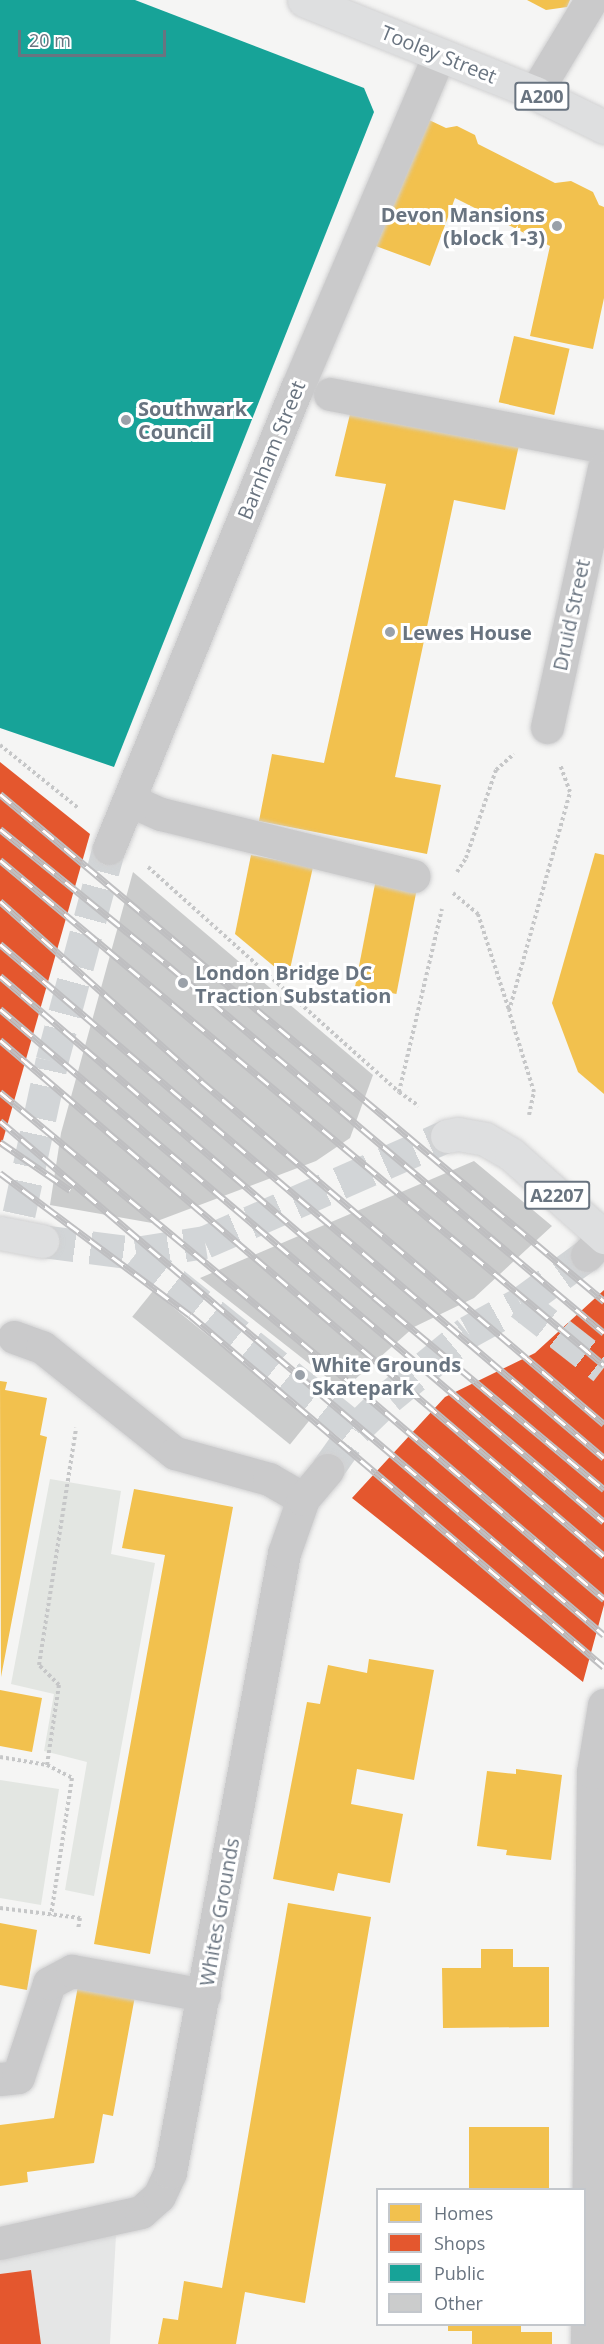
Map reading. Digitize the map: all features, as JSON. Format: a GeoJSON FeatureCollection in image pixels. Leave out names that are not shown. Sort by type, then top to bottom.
{"type":"FeatureCollection","features":[{"type":"Feature","properties":{"kind":"main road","name":"Tooley Street"},"geometry":{"type":"LineString","coordinates":[[304,0],[535,93],[604,127]]}},
{"type":"Feature","properties":{"kind":"main road","name":"A2207"},"geometry":{"type":"LineString","coordinates":[[453,1135],[485,1139],[511,1154],[598,1243]]}},
{"type":"Feature","properties":{"kind":"street"},"geometry":{"type":"LineString","coordinates":[[535,93],[591,0]]}},
{"type":"Feature","properties":{"kind":"street","name":"Barnham Street"},"geometry":{"type":"LineString","coordinates":[[112,843],[297,388],[439,55]]}},
{"type":"Feature","properties":{"kind":"street"},"geometry":{"type":"LineString","coordinates":[[330,394],[604,447]]}},
{"type":"Feature","properties":{"kind":"street","name":"Druid Street"},"geometry":{"type":"LineString","coordinates":[[547,727],[604,468]]}},
{"type":"Feature","properties":{"kind":"street"},"geometry":{"type":"LineString","coordinates":[[129,800],[160,814],[414,876]]}},
{"type":"Feature","properties":{"kind":"street"},"geometry":{"type":"LineString","coordinates":[[14,1337],[42,1347],[175,1453],[269,1479],[303,1499]]}},
{"type":"Feature","properties":{"kind":"street","name":"Whites Grounds"},"geometry":{"type":"LineString","coordinates":[[0,2243],[141,2212],[159,2196],[170,2172],[284,1553],[303,1499],[327,1470]]}},
{"type":"Feature","properties":{"kind":"street"},"geometry":{"type":"LineString","coordinates":[[587,2344],[598,1773],[604,1705]]}},
{"type":"Feature","properties":{"kind":"street"},"geometry":{"type":"LineString","coordinates":[[0,2079],[18,2077],[49,1983],[72,1971],[204,1995]]}},
{"type":"Feature","properties":{"kind":"path"},"geometry":{"type":"LineString","coordinates":[[0,745],[399,1092],[453,1135]]}},
{"type":"Feature","properties":{"kind":"path"},"geometry":{"type":"LineString","coordinates":[[399,1092],[447,889],[466,858],[496,770]]}},
{"type":"Feature","properties":{"kind":"path"},"geometry":{"type":"LineString","coordinates":[[509,1011],[570,792]]}},
{"type":"Feature","properties":{"kind":"path"},"geometry":{"type":"LineString","coordinates":[[414,876],[447,889],[478,914],[534,1092],[526,1125],[511,1154]]}},
{"type":"Feature","properties":{"kind":"path"},"geometry":{"type":"LineString","coordinates":[[47,1765],[59,1685],[39,1665],[78,1422],[93,1386]]}},
{"type":"Feature","properties":{"kind":"path"},"geometry":{"type":"LineString","coordinates":[[0,1757],[47,1765],[72,1778],[51,1915]]}},
{"type":"Feature","properties":{"kind":"path"},"geometry":{"type":"LineString","coordinates":[[0,1908],[80,1918],[72,1971]]}},
{"type":"Feature","properties":{"kind":"shaded area"},"geometry":{"type":"Polygon","coordinates":[[[50,1479],[121,1491],[111,1554],[155,1563],[94,1896],[65,1890],[87,1762],[44,1751],[54,1694],[11,1684],[50,1479]]]}},
{"type":"Feature","properties":{"kind":"shaded area"},"geometry":{"type":"Polygon","coordinates":[[[0,1780],[59,1789],[41,1905],[0,1898],[0,1780]]]}},
{"type":"Feature","properties":{"kind":"shaded area"},"geometry":{"type":"Polygon","coordinates":[[[116,2235],[110,2344],[0,2344],[0,2256],[116,2235]]]}},
{"type":"Feature","properties":{"kind":"building: Homes"},"geometry":{"type":"Polygon","coordinates":[[[527,0],[570,0],[567,7],[546,10],[527,0]]]}},
{"type":"Feature","properties":{"kind":"building: Homes","name":"Devon Mansions (block 1-3)"},"geometry":{"type":"Polygon","coordinates":[[[427,119],[446,128],[457,126],[475,135],[478,144],[555,183],[571,181],[593,192],[599,205],[604,207],[604,298],[593,349],[530,336],[550,246],[455,198],[430,266],[373,245],[427,119]]]}},
{"type":"Feature","properties":{"kind":"building: Homes"},"geometry":{"type":"Polygon","coordinates":[[[514,336],[570,349],[554,415],[499,402],[514,336]]]}},
{"type":"Feature","properties":{"kind":"building: Homes","name":"Lewes House"},"geometry":{"type":"Polygon","coordinates":[[[351,410],[519,445],[505,510],[454,500],[395,777],[441,785],[427,854],[259,821],[272,754],[324,763],[386,484],[335,476],[351,410]]]}},
{"type":"Feature","properties":{"kind":"building: Homes"},"geometry":{"type":"Polygon","coordinates":[[[595,853],[604,855],[604,1094],[578,1072],[552,1003],[595,853]]]}},
{"type":"Feature","properties":{"kind":"building: Homes"},"geometry":{"type":"Polygon","coordinates":[[[251,855],[313,867],[288,978],[235,934],[251,855]]]}},
{"type":"Feature","properties":{"kind":"building: Homes"},"geometry":{"type":"Polygon","coordinates":[[[375,884],[416,892],[396,994],[355,986],[375,884]]]}},
{"type":"Feature","properties":{"kind":"building: Homes"},"geometry":{"type":"Polygon","coordinates":[[[0,1381],[7,1382],[5,1390],[47,1398],[40,1435],[47,1437],[1,1677],[0,1381]]]}},
{"type":"Feature","properties":{"kind":"building: Homes"},"geometry":{"type":"Polygon","coordinates":[[[134,1489],[233,1507],[150,1954],[94,1944],[165,1555],[122,1548],[134,1489]]]}},
{"type":"Feature","properties":{"kind":"building: Homes"},"geometry":{"type":"Polygon","coordinates":[[[369,1659],[434,1670],[414,1780],[357,1769],[351,1804],[403,1814],[390,1883],[338,1873],[334,1891],[273,1879],[307,1702],[320,1704],[328,1665],[367,1673],[369,1659]]]}},
{"type":"Feature","properties":{"kind":"building: Homes"},"geometry":{"type":"Polygon","coordinates":[[[0,1690],[42,1698],[32,1752],[0,1746],[0,1690]]]}},
{"type":"Feature","properties":{"kind":"building: Homes"},"geometry":{"type":"Polygon","coordinates":[[[516,1769],[562,1775],[551,1860],[506,1855],[507,1850],[477,1846],[487,1771],[516,1774],[516,1769]]]}},
{"type":"Feature","properties":{"kind":"building: Homes"},"geometry":{"type":"Polygon","coordinates":[[[288,1903],[371,1917],[305,2303],[245,2292],[236,2344],[158,2344],[163,2318],[178,2320],[184,2281],[222,2288],[288,1903]]]}},
{"type":"Feature","properties":{"kind":"building: Homes"},"geometry":{"type":"Polygon","coordinates":[[[0,1923],[37,1930],[27,1990],[0,1985],[0,1923]]]}},
{"type":"Feature","properties":{"kind":"building: Homes"},"geometry":{"type":"Polygon","coordinates":[[[481,1949],[513,1949],[513,1967],[549,1967],[549,2027],[443,2028],[442,1968],[481,1968],[481,1949]]]}},
{"type":"Feature","properties":{"kind":"building: Homes"},"geometry":{"type":"Polygon","coordinates":[[[78,1986],[135,1996],[113,2116],[103,2114],[94,2163],[27,2172],[28,2182],[0,2186],[0,2125],[54,2118],[78,1986]]]}},
{"type":"Feature","properties":{"kind":"building: Homes"},"geometry":{"type":"Polygon","coordinates":[[[469,2127],[549,2127],[549,2188],[469,2188],[469,2127]]]}},
{"type":"Feature","properties":{"kind":"building: Homes"},"geometry":{"type":"Polygon","coordinates":[[[448,2326],[521,2326],[521,2332],[552,2332],[552,2344],[472,2344],[472,2331],[448,2331],[448,2326]]]}},
{"type":"Feature","properties":{"kind":"building: Shops"},"geometry":{"type":"Polygon","coordinates":[[[0,762],[90,834],[1,1147],[0,1146],[0,762]]]}},
{"type":"Feature","properties":{"kind":"building: Shops"},"geometry":{"type":"Polygon","coordinates":[[[604,1290],[604,1605],[583,1682],[352,1498],[445,1397],[535,1353],[604,1290]]]}},
{"type":"Feature","properties":{"kind":"building: Shops"},"geometry":{"type":"Polygon","coordinates":[[[31,2270],[41,2344],[0,2344],[0,2274],[31,2270]]]}},
{"type":"Feature","properties":{"kind":"building: Public","name":"Southwark Council"},"geometry":{"type":"Polygon","coordinates":[[[0,0],[135,0],[364,88],[374,112],[114,767],[0,728],[0,0]]]}},
{"type":"Feature","properties":{"kind":"building: Other","name":"London Bridge DC Traction Substation"},"geometry":{"type":"Polygon","coordinates":[[[133,872],[373,1075],[350,1138],[316,1161],[152,1223],[50,1205],[61,1133],[133,872]]]}},
{"type":"Feature","properties":{"kind":"building: Other"},"geometry":{"type":"Polygon","coordinates":[[[474,1161],[552,1226],[474,1298],[414,1327],[343,1390],[200,1278],[474,1161]]]}},
{"type":"Feature","properties":{"kind":"building: Other"},"geometry":{"type":"Polygon","coordinates":[[[153,1291],[311,1419],[290,1444],[132,1317],[153,1291]]]}},
{"type":"Feature","properties":{"kind":"tunnel"},"geometry":{"type":"LineString","coordinates":[[19,1214],[52,1061],[109,848]]}},
{"type":"Feature","properties":{"kind":"tunnel"},"geometry":{"type":"LineString","coordinates":[[42,1241],[136,1253],[205,1242],[447,1136]]}},
{"type":"Feature","properties":{"kind":"tunnel"},"geometry":{"type":"LineString","coordinates":[[136,1253],[356,1429]]}},
{"type":"Feature","properties":{"kind":"tunnel"},"geometry":{"type":"LineString","coordinates":[[327,1470],[356,1429],[389,1397],[468,1332],[521,1303],[587,1255]]}},
{"type":"Feature","properties":{"kind":"tunnel"},"geometry":{"type":"LineString","coordinates":[[521,1303],[604,1368]]}},
{"type":"Feature","properties":{"kind":"railway"},"geometry":{"type":"LineString","coordinates":[[0,794],[604,1301]]}},
{"type":"Feature","properties":{"kind":"railway"},"geometry":{"type":"LineString","coordinates":[[0,829],[169,966],[604,1333]]}},
{"type":"Feature","properties":{"kind":"railway"},"geometry":{"type":"LineString","coordinates":[[0,860],[604,1365]]}},
{"type":"Feature","properties":{"kind":"railway"},"geometry":{"type":"LineString","coordinates":[[0,901],[201,1081],[604,1424]]}},
{"type":"Feature","properties":{"kind":"railway"},"geometry":{"type":"LineString","coordinates":[[0,944],[604,1458]]}},
{"type":"Feature","properties":{"kind":"railway"},"geometry":{"type":"LineString","coordinates":[[0,976],[374,1297],[604,1489]]}},
{"type":"Feature","properties":{"kind":"railway"},"geometry":{"type":"LineString","coordinates":[[0,1009],[604,1522]]}},
{"type":"Feature","properties":{"kind":"railway"},"geometry":{"type":"LineString","coordinates":[[0,1040],[604,1556]]}},
{"type":"Feature","properties":{"kind":"railway"},"geometry":{"type":"LineString","coordinates":[[0,1092],[364,1394],[604,1599]]}},
{"type":"Feature","properties":{"kind":"railway"},"geometry":{"type":"LineString","coordinates":[[0,1121],[604,1635]]}},
{"type":"Feature","properties":{"kind":"railway"},"geometry":{"type":"LineString","coordinates":[[0,1142],[70,1190]]}},
{"type":"Feature","properties":{"kind":"railway"},"geometry":{"type":"LineString","coordinates":[[0,1173],[190,1315],[604,1667]]}},
{"type":"Feature","properties":{"kind":"place","name":"Devon Mansions (block 1-3)"},"geometry":{"type":"Point","coordinates":[557,226]}},
{"type":"Feature","properties":{"kind":"place","name":"Southwark Council"},"geometry":{"type":"Point","coordinates":[126,420]}},
{"type":"Feature","properties":{"kind":"place","name":"Lewes House"},"geometry":{"type":"Point","coordinates":[390,632]}},
{"type":"Feature","properties":{"kind":"place","name":"London Bridge DC Traction Substation"},"geometry":{"type":"Point","coordinates":[183,983]}},
{"type":"Feature","properties":{"kind":"place","name":"White Grounds Skatepark"},"geometry":{"type":"Point","coordinates":[300,1375]}}]}
